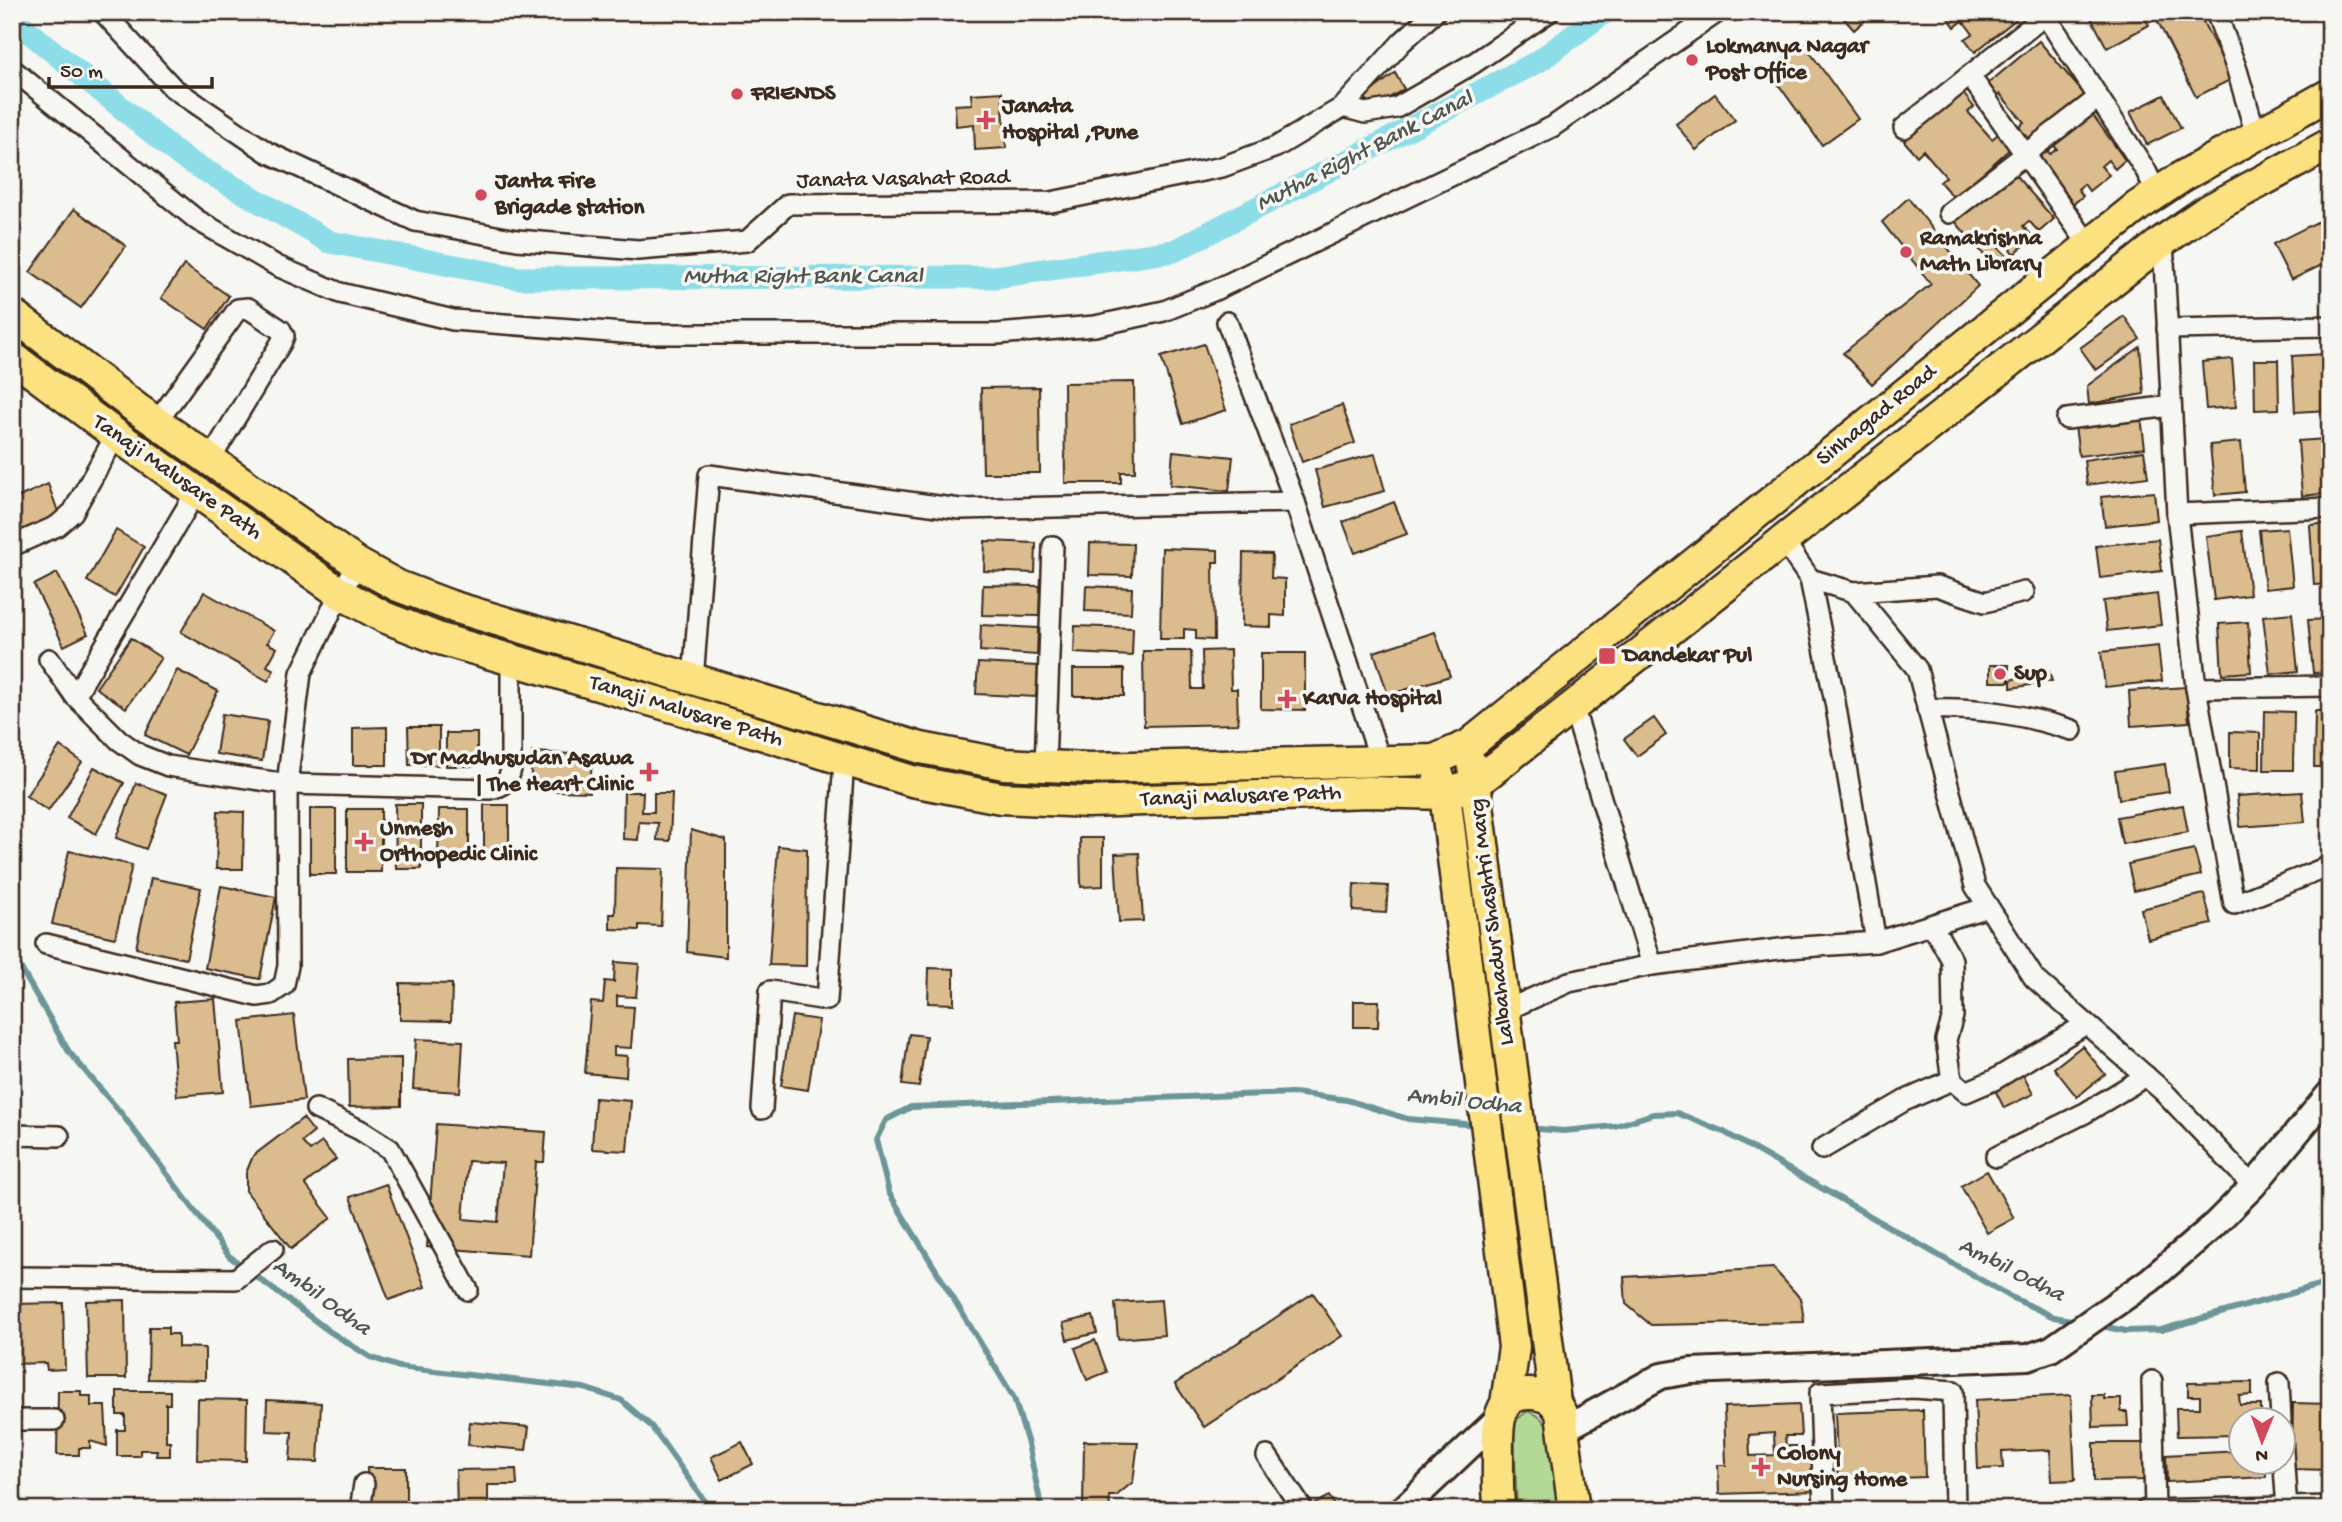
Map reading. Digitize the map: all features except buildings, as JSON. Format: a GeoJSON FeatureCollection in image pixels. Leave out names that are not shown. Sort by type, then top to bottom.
{"type":"FeatureCollection","features":[{"type":"Feature","properties":{"kind":"main road","name":"Sinhagad Road"},"geometry":{"type":"LineString","coordinates":[[1436,759],[1469,745],[2089,245],[2157,194],[2330,94]]}},
{"type":"Feature","properties":{"kind":"main road","name":"Sinhagad Road"},"geometry":{"type":"LineString","coordinates":[[1445,794],[1476,783],[2163,241],[2205,212],[2330,144]]}},
{"type":"Feature","properties":{"kind":"main road","name":"Tanaji Malusare Path"},"geometry":{"type":"LineString","coordinates":[[12,314],[157,422],[358,564],[398,586],[451,606],[921,748],[970,759],[1045,766],[1146,767],[1381,763],[1436,759]]}},
{"type":"Feature","properties":{"kind":"main road","name":"Tanaji Malusare Path"},"geometry":{"type":"LineString","coordinates":[[12,357],[116,435],[340,593],[384,617],[440,639],[684,710],[844,761],[964,793],[1088,802],[1369,792],[1445,794]]}},
{"type":"Feature","properties":{"kind":"main road"},"geometry":{"type":"LineString","coordinates":[[1787,489],[1813,517]]}},
{"type":"Feature","properties":{"kind":"main road","name":"Lalbahadur Shashtri Marg"},"geometry":{"type":"LineString","coordinates":[[1469,745],[1544,1321],[1559,1416]]}},
{"type":"Feature","properties":{"kind":"main road","name":"Lalbahadur Shashtri Marg"},"geometry":{"type":"LineString","coordinates":[[1436,759],[1445,794],[1511,1325],[1513,1356],[1502,1412]]}},
{"type":"Feature","properties":{"kind":"main road"},"geometry":{"type":"LineString","coordinates":[[1146,767],[1147,801]]}},
{"type":"Feature","properties":{"kind":"main road"},"geometry":{"type":"LineString","coordinates":[[1500,1510],[1502,1412],[1527,1393],[1559,1416],[1574,1510]]}},
{"type":"Feature","properties":{"kind":"street","name":"Janata Vasahat Road"},"geometry":{"type":"LineString","coordinates":[[103,12],[173,88],[267,152],[415,221],[517,240],[638,250],[747,241],[788,204],[1051,202],[1222,167],[1276,147],[1343,107],[1402,42],[1435,12]]}},
{"type":"Feature","properties":{"kind":"street"},"geometry":{"type":"LineString","coordinates":[[1343,107],[1365,113],[1395,108],[1474,63],[1549,12]]}},
{"type":"Feature","properties":{"kind":"street"},"geometry":{"type":"LineString","coordinates":[[12,69],[197,220],[277,266],[341,293],[453,320],[636,334],[997,334],[1095,326],[1164,311],[1213,290],[1552,127],[1718,12]]}},
{"type":"Feature","properties":{"kind":"street"},"geometry":{"type":"LineString","coordinates":[[2216,12],[2256,135]]}},
{"type":"Feature","properties":{"kind":"street"},"geometry":{"type":"LineString","coordinates":[[1904,128],[2047,14],[2146,171],[2157,194]]}},
{"type":"Feature","properties":{"kind":"street"},"geometry":{"type":"LineString","coordinates":[[1970,76],[2089,245]]}},
{"type":"Feature","properties":{"kind":"street"},"geometry":{"type":"LineString","coordinates":[[1949,213],[2098,97]]}},
{"type":"Feature","properties":{"kind":"street"},"geometry":{"type":"LineString","coordinates":[[2163,241],[2176,514],[2196,688],[2234,904],[2330,866]]}},
{"type":"Feature","properties":{"kind":"street"},"geometry":{"type":"LineString","coordinates":[[157,422],[238,309],[248,308],[281,330],[284,336],[281,343],[210,460]]}},
{"type":"Feature","properties":{"kind":"street"},"geometry":{"type":"LineString","coordinates":[[1227,322],[1295,502],[1381,763]]}},
{"type":"Feature","properties":{"kind":"street"},"geometry":{"type":"LineString","coordinates":[[2167,328],[2330,326]]}},
{"type":"Feature","properties":{"kind":"street"},"geometry":{"type":"LineString","coordinates":[[2067,419],[2171,406]]}},
{"type":"Feature","properties":{"kind":"street"},"geometry":{"type":"LineString","coordinates":[[12,546],[57,526],[73,512],[116,435]]}},
{"type":"Feature","properties":{"kind":"street"},"geometry":{"type":"LineString","coordinates":[[693,680],[709,475],[960,509],[1295,502]]}},
{"type":"Feature","properties":{"kind":"street"},"geometry":{"type":"LineString","coordinates":[[75,696],[196,492]]}},
{"type":"Feature","properties":{"kind":"street"},"geometry":{"type":"LineString","coordinates":[[2176,514],[2330,508]]}},
{"type":"Feature","properties":{"kind":"street"},"geometry":{"type":"LineString","coordinates":[[1783,540],[1810,579],[1835,702],[1876,942]]}},
{"type":"Feature","properties":{"kind":"street"},"geometry":{"type":"LineString","coordinates":[[1045,766],[1053,546]]}},
{"type":"Feature","properties":{"kind":"street"},"geometry":{"type":"LineString","coordinates":[[46,944],[257,996],[284,985],[288,966],[287,784],[301,673],[340,593],[358,564]]}},
{"type":"Feature","properties":{"kind":"street"},"geometry":{"type":"LineString","coordinates":[[1810,579],[1853,592],[1937,586],[1985,602],[2024,592]]}},
{"type":"Feature","properties":{"kind":"street"},"geometry":{"type":"LineString","coordinates":[[1853,592],[1917,669],[1975,886],[2034,978],[2146,1076],[2253,1186]]}},
{"type":"Feature","properties":{"kind":"street"},"geometry":{"type":"LineString","coordinates":[[49,659],[75,696],[119,740],[140,755],[168,766],[287,784],[502,787],[509,780],[511,769],[511,660]]}},
{"type":"Feature","properties":{"kind":"street"},"geometry":{"type":"LineString","coordinates":[[2196,688],[2330,686]]}},
{"type":"Feature","properties":{"kind":"street"},"geometry":{"type":"LineString","coordinates":[[1573,706],[1652,965]]}},
{"type":"Feature","properties":{"kind":"street"},"geometry":{"type":"LineString","coordinates":[[1927,709],[1974,708],[2033,718],[2072,730]]}},
{"type":"Feature","properties":{"kind":"street"},"geometry":{"type":"LineString","coordinates":[[762,1109],[769,991],[827,1000],[844,761]]}},
{"type":"Feature","properties":{"kind":"street"},"geometry":{"type":"LineString","coordinates":[[1504,1011],[1569,982],[1652,965],[1788,948],[1876,942],[1988,907]]}},
{"type":"Feature","properties":{"kind":"street"},"geometry":{"type":"LineString","coordinates":[[1932,925],[1952,960],[1953,1016],[1946,1040],[1952,1080],[1966,1092],[1994,1080],[2086,1024]]}},
{"type":"Feature","properties":{"kind":"street"},"geometry":{"type":"LineString","coordinates":[[1996,1157],[2085,1113],[2146,1076]]}},
{"type":"Feature","properties":{"kind":"street"},"geometry":{"type":"LineString","coordinates":[[1822,1149],[1904,1101],[1952,1080]]}},
{"type":"Feature","properties":{"kind":"street"},"geometry":{"type":"LineString","coordinates":[[1559,1416],[1661,1376],[1691,1371],[2028,1357],[2051,1349],[2150,1280],[2212,1227],[2253,1186],[2330,1093]]}},
{"type":"Feature","properties":{"kind":"street"},"geometry":{"type":"LineString","coordinates":[[316,1109],[360,1129],[390,1149],[468,1290]]}},
{"type":"Feature","properties":{"kind":"street"},"geometry":{"type":"LineString","coordinates":[[12,1135],[59,1136]]}},
{"type":"Feature","properties":{"kind":"street"},"geometry":{"type":"LineString","coordinates":[[12,1277],[236,1279],[273,1249]]}},
{"type":"Feature","properties":{"kind":"street"},"geometry":{"type":"LineString","coordinates":[[2152,1381],[2155,1510]]}},
{"type":"Feature","properties":{"kind":"street"},"geometry":{"type":"LineString","coordinates":[[2279,1383],[2280,1406]]}},
{"type":"Feature","properties":{"kind":"street"},"geometry":{"type":"LineString","coordinates":[[1824,1510],[1819,1393],[1914,1388],[1953,1391],[1955,1510]]}},
{"type":"Feature","properties":{"kind":"street"},"geometry":{"type":"LineString","coordinates":[[1402,1510],[1502,1412]]}},
{"type":"Feature","properties":{"kind":"street"},"geometry":{"type":"LineString","coordinates":[[12,1420],[54,1420]]}},
{"type":"Feature","properties":{"kind":"street"},"geometry":{"type":"LineString","coordinates":[[1267,1456],[1303,1510]]}},
{"type":"Feature","properties":{"kind":"street"},"geometry":{"type":"LineString","coordinates":[[2285,1476],[2287,1508]]}},
{"type":"Feature","properties":{"kind":"street"},"geometry":{"type":"LineString","coordinates":[[360,1510],[364,1484]]}},
{"type":"Feature","properties":{"kind":"street"},"geometry":{"type":"LineString","coordinates":[[2146,1510],[2330,1506]]}},
{"type":"Feature","properties":{"kind":"green space"},"geometry":{"type":"Polygon","coordinates":[[[1528,1411],[1540,1417],[1547,1426],[1560,1503],[1558,1510],[1517,1510],[1514,1428],[1516,1420],[1528,1411]]]}},
{"type":"Feature","properties":{"kind":"waterway","name":"Mutha Right Bank Canal"},"geometry":{"type":"LineString","coordinates":[[12,18],[183,158],[330,242],[518,278],[995,277],[1174,251],[1539,61],[1605,12]]}},
{"type":"Feature","properties":{"kind":"waterway","name":"Ambil Odha"},"geometry":{"type":"LineString","coordinates":[[12,953],[69,1052],[121,1113],[229,1256],[329,1331],[370,1357],[399,1367],[584,1388],[621,1400],[651,1426],[711,1510]]}},
{"type":"Feature","properties":{"kind":"waterway","name":"Ambil Odha"},"geometry":{"type":"LineString","coordinates":[[1042,1510],[1028,1444],[1014,1398],[889,1193],[876,1140],[886,1120],[911,1107],[1294,1093],[1347,1100],[1408,1119],[1477,1125]]}},
{"type":"Feature","properties":{"kind":"waterway","name":"Ambil Odha"},"geometry":{"type":"LineString","coordinates":[[1526,1128],[1564,1131],[1615,1126],[1653,1114],[1677,1113],[1724,1132],[2011,1297],[2054,1317],[2077,1321]]}},
{"type":"Feature","properties":{"kind":"waterway","name":"Ambil Odha"},"geometry":{"type":"LineString","coordinates":[[2098,1325],[2126,1331],[2161,1330],[2330,1282]]}},
{"type":"Feature","properties":{"kind":"place","name":"Lokmanya Nagar Post Office"},"geometry":{"type":"Point","coordinates":[1692,60]}},
{"type":"Feature","properties":{"kind":"place","name":"FRIENDS"},"geometry":{"type":"Point","coordinates":[737,94]}},
{"type":"Feature","properties":{"kind":"place","name":"Janata Hospital ,Pune"},"geometry":{"type":"Point","coordinates":[986,120]}},
{"type":"Feature","properties":{"kind":"place","name":"Janta Fire Brigade station"},"geometry":{"type":"Point","coordinates":[481,195]}},
{"type":"Feature","properties":{"kind":"place","name":"Ramakrishna Math Library"},"geometry":{"type":"Point","coordinates":[1906,252]}},
{"type":"Feature","properties":{"kind":"place","name":"Dandekar Pul"},"geometry":{"type":"Point","coordinates":[1607,656]}},
{"type":"Feature","properties":{"kind":"place","name":"Sup"},"geometry":{"type":"Point","coordinates":[2000,674]}},
{"type":"Feature","properties":{"kind":"place","name":"Karva Hospital"},"geometry":{"type":"Point","coordinates":[1287,699]}},
{"type":"Feature","properties":{"kind":"place","name":"Dr Madhusudan Asawa | The Heart Clinic"},"geometry":{"type":"Point","coordinates":[649,772]}},
{"type":"Feature","properties":{"kind":"place","name":"Unmesh Orthopedic Clinic"},"geometry":{"type":"Point","coordinates":[364,842]}},
{"type":"Feature","properties":{"kind":"place","name":"Colony Nursing Home"},"geometry":{"type":"Point","coordinates":[1761,1467]}}]}
